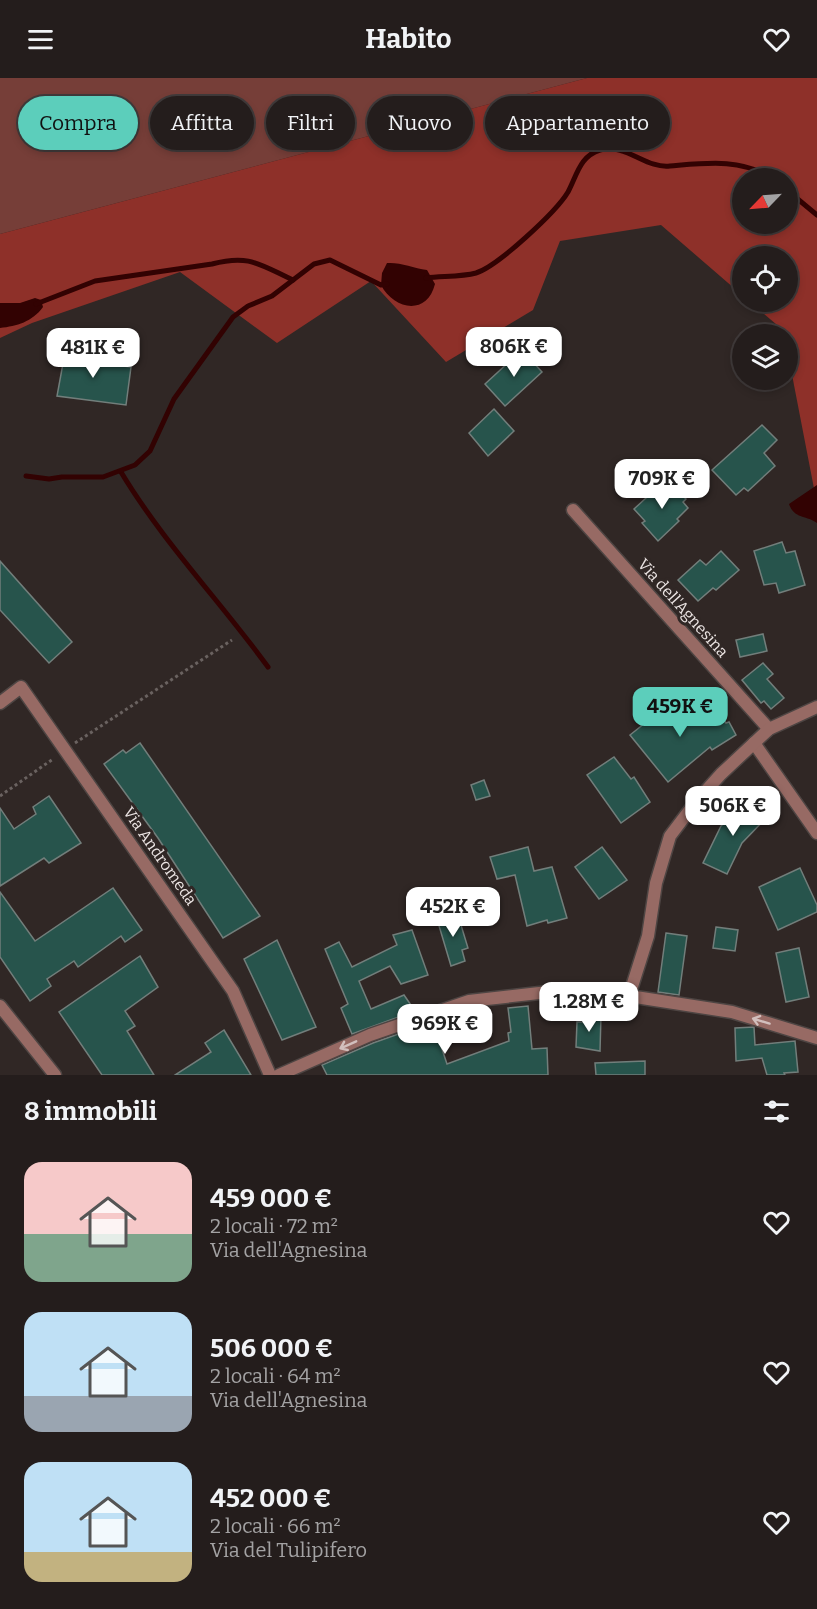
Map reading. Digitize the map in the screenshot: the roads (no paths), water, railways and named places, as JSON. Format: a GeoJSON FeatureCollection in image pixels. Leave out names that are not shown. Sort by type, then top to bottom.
{"type":"FeatureCollection","features":[{"type":"Feature","properties":{"kind":"street","name":"Via dell'Agnesina"},"geometry":{"type":"LineString","coordinates":[[573,510],[769,729]]}},
{"type":"Feature","properties":{"kind":"street","name":"Via Andromeda"},"geometry":{"type":"LineString","coordinates":[[0,703],[21,687],[233,991],[270,1075]]}},
{"type":"Feature","properties":{"kind":"street"},"geometry":{"type":"LineString","coordinates":[[629,996],[648,936],[656,883],[670,836],[721,774],[769,729],[817,707]]}},
{"type":"Feature","properties":{"kind":"street"},"geometry":{"type":"LineString","coordinates":[[754,743],[817,833]]}},
{"type":"Feature","properties":{"kind":"street"},"geometry":{"type":"LineString","coordinates":[[279,1075],[370,1035],[469,1000],[557,991],[629,996],[732,1012],[817,1038]]}},
{"type":"Feature","properties":{"kind":"street"},"geometry":{"type":"LineString","coordinates":[[0,1006],[55,1075]]}},
{"type":"Feature","properties":{"kind":"waterway"},"geometry":{"type":"LineString","coordinates":[[426,278],[476,273],[498,260],[552,212],[568,192],[583,161],[600,150],[619,150],[661,166],[722,163],[750,168]]}},
{"type":"Feature","properties":{"kind":"waterway"},"geometry":{"type":"LineString","coordinates":[[798,199],[817,215]]}},
{"type":"Feature","properties":{"kind":"waterway"},"geometry":{"type":"LineString","coordinates":[[36,304],[95,281],[236,260],[263,266],[293,280],[314,264],[330,260],[381,285],[387,284]]}},
{"type":"Feature","properties":{"kind":"waterway"},"geometry":{"type":"LineString","coordinates":[[26,476],[49,479],[103,477],[135,465],[150,451],[174,399],[233,317],[248,306],[272,296],[293,280]]}},
{"type":"Feature","properties":{"kind":"waterway"},"geometry":{"type":"LineString","coordinates":[[121,472],[173,547],[268,667]]}}]}
